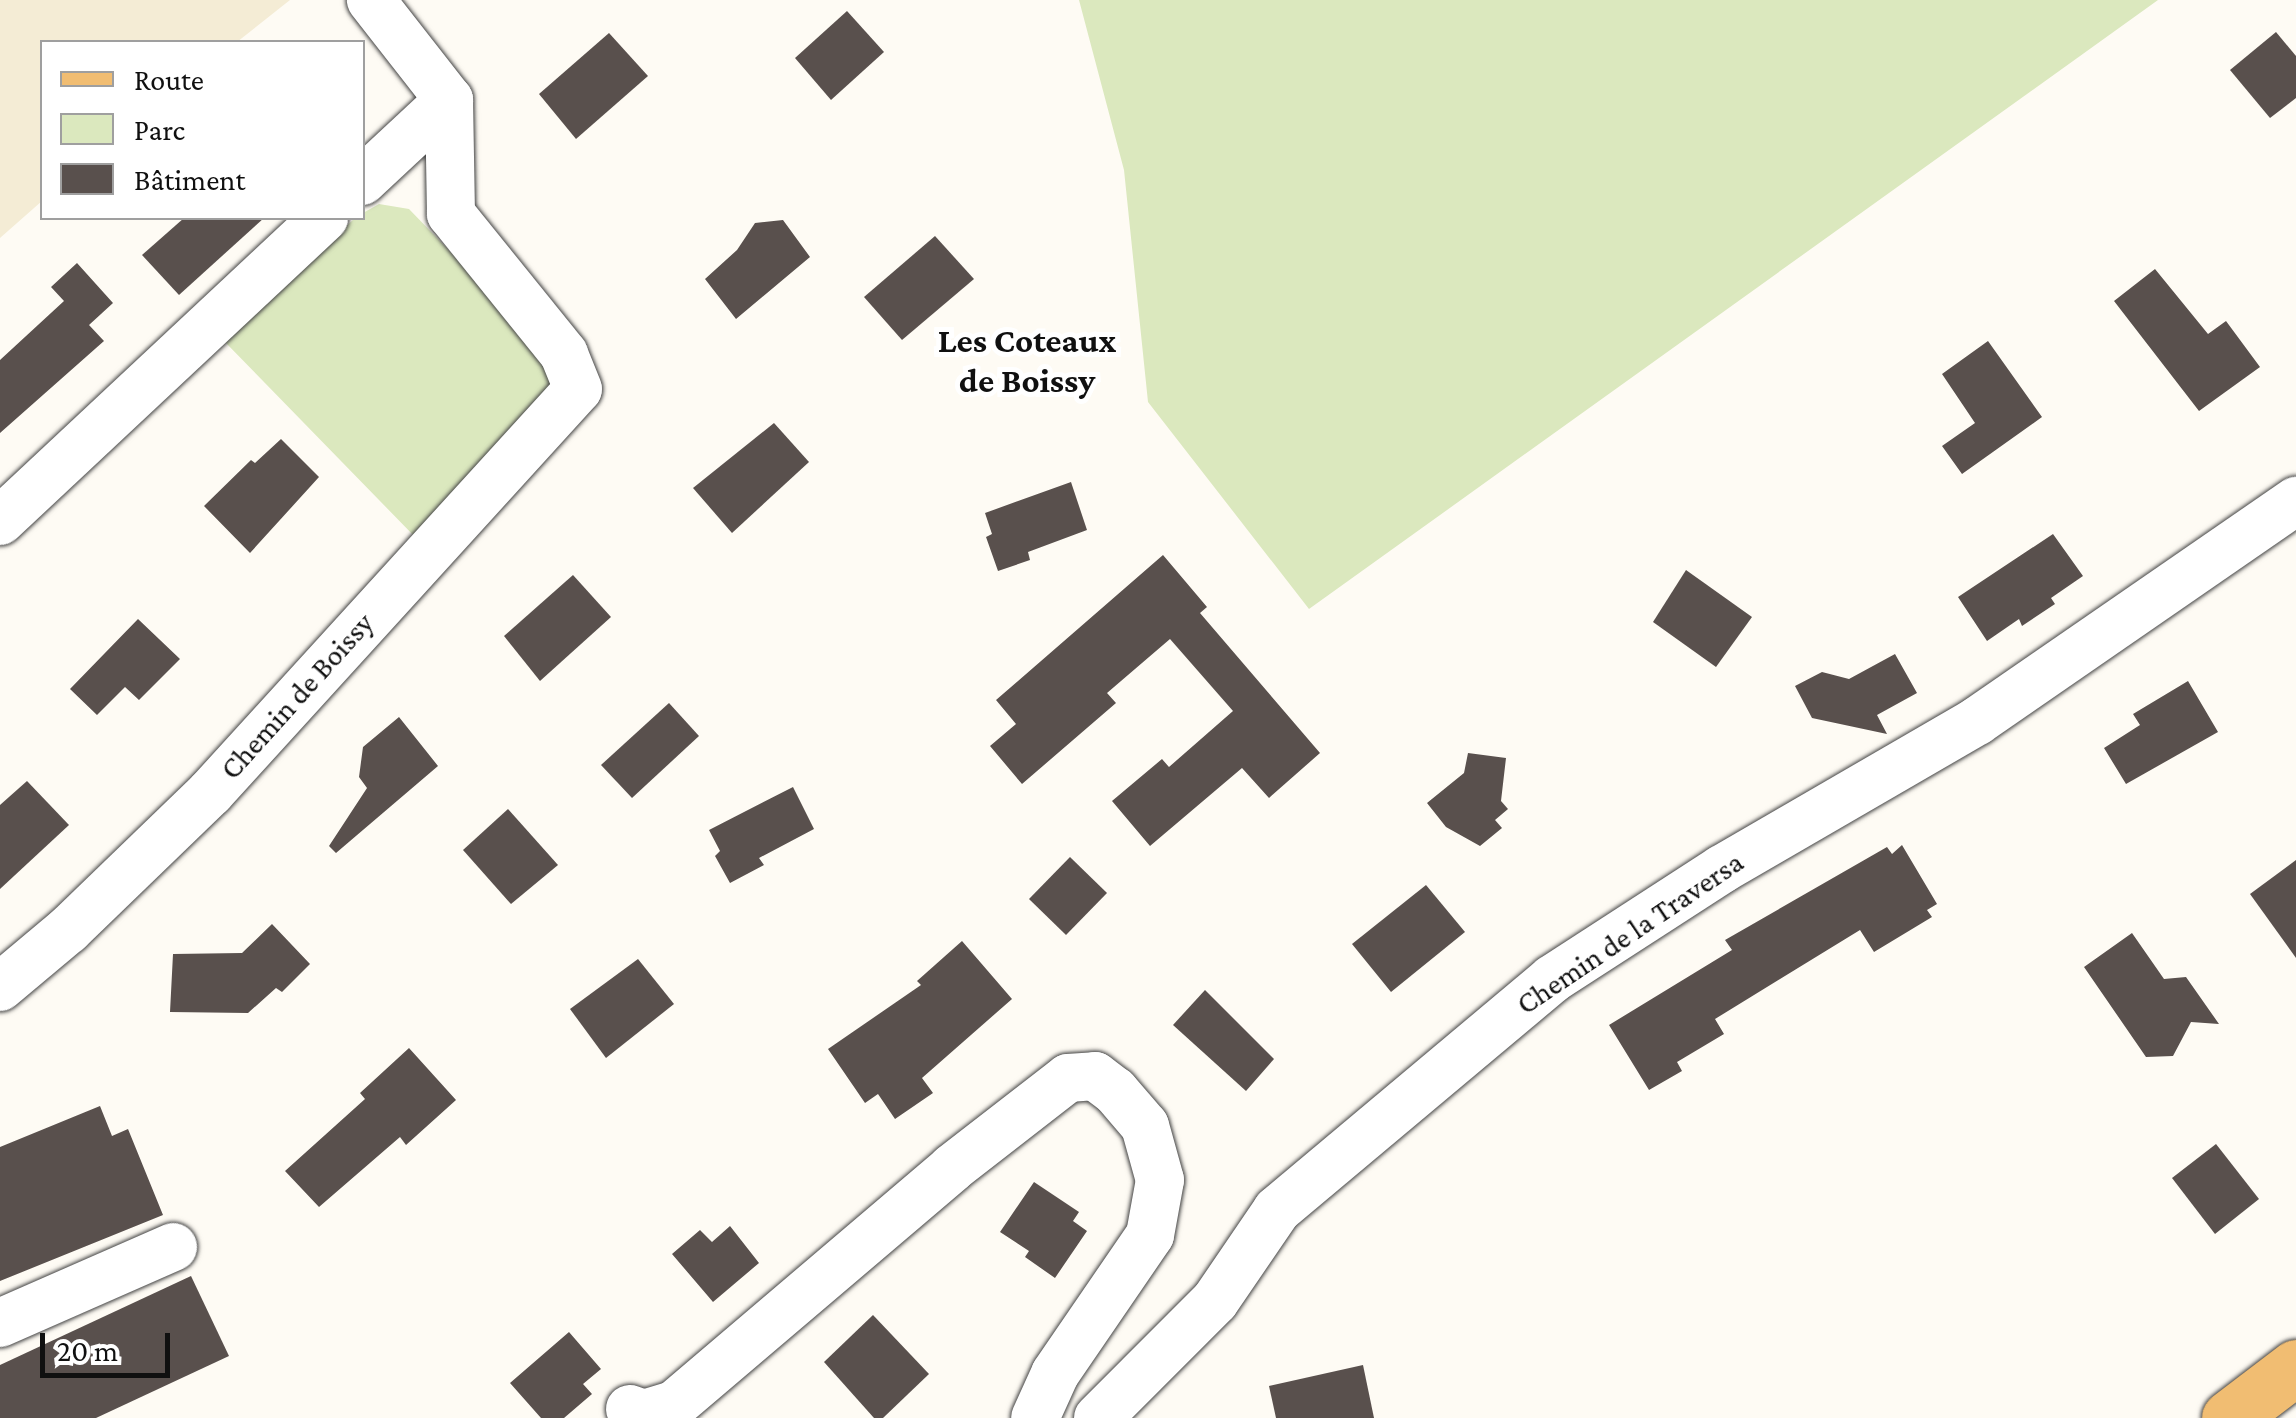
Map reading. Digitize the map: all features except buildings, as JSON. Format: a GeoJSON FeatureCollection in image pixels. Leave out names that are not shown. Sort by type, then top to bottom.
{"type":"FeatureCollection","features":[{"type":"Feature","properties":{"kind":"main road"},"geometry":{"type":"LineString","coordinates":[[2228,1418],[2296,1367]]}},
{"type":"Feature","properties":{"kind":"street"},"geometry":{"type":"LineString","coordinates":[[365,178],[449,100],[371,0]]}},
{"type":"Feature","properties":{"kind":"street","name":"Chemin de Boissy"},"geometry":{"type":"LineString","coordinates":[[0,987],[68,930],[210,792],[578,390],[564,354],[451,214],[449,100]]}},
{"type":"Feature","properties":{"kind":"street"},"geometry":{"type":"LineString","coordinates":[[0,521],[322,220]]}},
{"type":"Feature","properties":{"kind":"street","name":"Chemin de la Traversa"},"geometry":{"type":"LineString","coordinates":[[1098,1418],[1215,1302],[1276,1210],[1552,979],[1722,869],[1978,722],[2192,577],[2296,501]]}},
{"type":"Feature","properties":{"kind":"street"},"geometry":{"type":"LineString","coordinates":[[630,1409],[644,1414],[674,1406],[952,1168],[1068,1078],[1095,1076],[1116,1091],[1146,1126],[1160,1180],[1150,1234],[1055,1374],[1035,1418]]}},
{"type":"Feature","properties":{"kind":"street"},"geometry":{"type":"LineString","coordinates":[[0,1322],[173,1247]]}},
{"type":"Feature","properties":{"kind":"shaded area"},"geometry":{"type":"Polygon","coordinates":[[[0,0],[290,0],[240,40],[40,40],[40,203],[0,238],[0,0]]]}},
{"type":"Feature","properties":{"kind":"green space"},"geometry":{"type":"Polygon","coordinates":[[[1079,0],[2158,0],[1309,609],[1148,402],[1124,170],[1079,0]]]}},
{"type":"Feature","properties":{"kind":"green space"},"geometry":{"type":"Polygon","coordinates":[[[379,204],[409,209],[527,331],[555,383],[418,540],[224,341],[353,220],[365,220],[365,212],[379,204]]]}},
{"type":"Feature","properties":{"kind":"district","name":"Les Coteaux de Boissy"},"geometry":{"type":"Point","coordinates":[1027,361]}}]}
